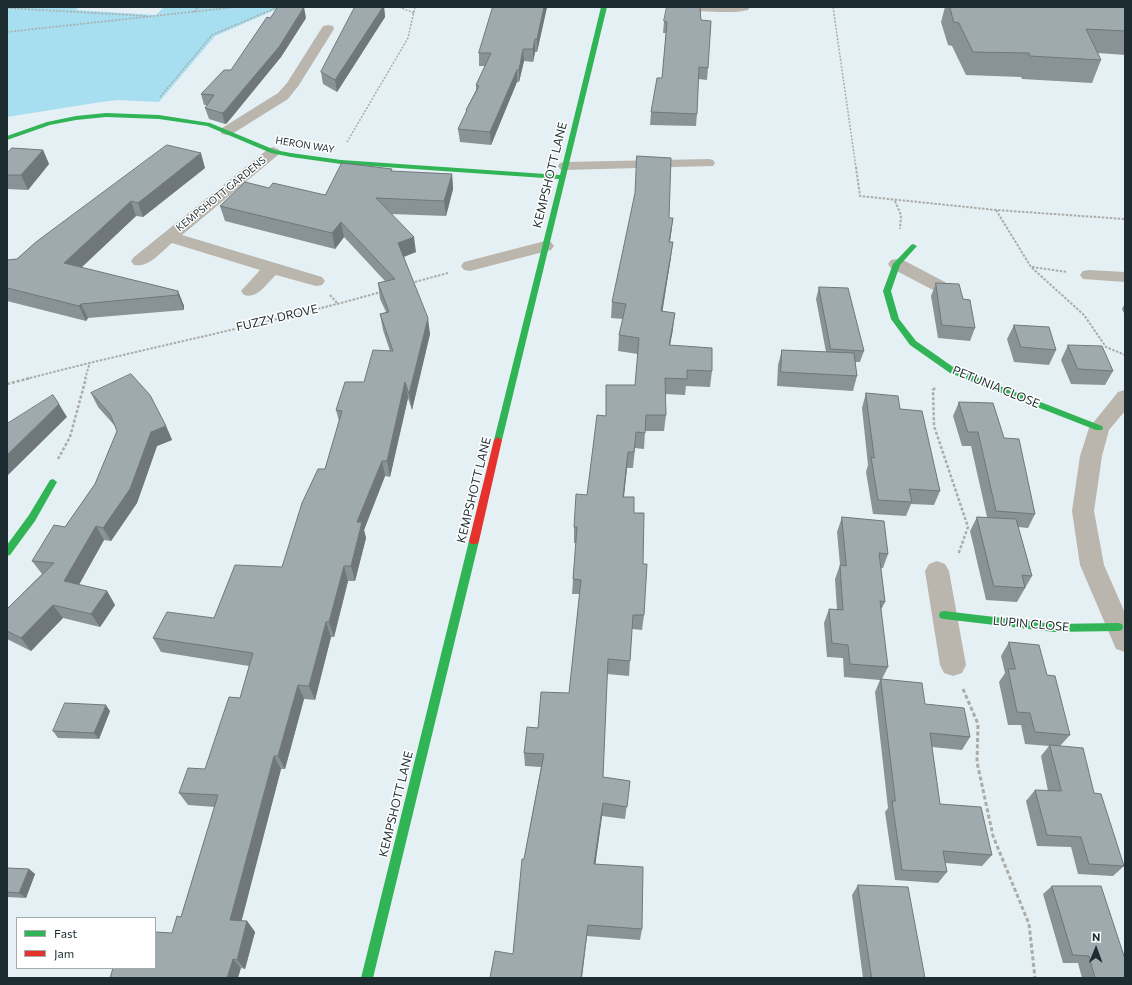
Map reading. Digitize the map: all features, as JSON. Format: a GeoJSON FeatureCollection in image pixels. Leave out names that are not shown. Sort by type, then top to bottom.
{"type":"FeatureCollection","features":[{"type":"Feature","properties":{"kind":"street","name":"KEMPSHOTT LANE"},"geometry":{"type":"LineString","coordinates":[[367,978],[604,7]]}},
{"type":"Feature","properties":{"kind":"street"},"geometry":{"type":"LineString","coordinates":[[694,7],[744,7]]}},
{"type":"Feature","properties":{"kind":"street"},"geometry":{"type":"LineString","coordinates":[[227,131],[283,96],[292,85],[328,29]]}},
{"type":"Feature","properties":{"kind":"street","name":"HERON WAY"},"geometry":{"type":"LineString","coordinates":[[7,138],[49,123],[76,118],[106,115],[145,116],[194,122],[227,131],[273,152],[341,162],[563,171]]}},
{"type":"Feature","properties":{"kind":"street","name":"KEMPSHOTT GARDENS"},"geometry":{"type":"LineString","coordinates":[[140,261],[273,152]]}},
{"type":"Feature","properties":{"kind":"street","name":"KEMPSHOTT GARDENS"},"geometry":{"type":"LineString","coordinates":[[169,237],[316,281]]}},
{"type":"Feature","properties":{"kind":"street"},"geometry":{"type":"LineString","coordinates":[[470,266],[545,246]]}},
{"type":"Feature","properties":{"kind":"street","name":"PETUNIA CLOSE"},"geometry":{"type":"LineString","coordinates":[[913,246],[897,264],[887,291],[895,319],[913,343],[953,371],[1099,428]]}},
{"type":"Feature","properties":{"kind":"street"},"geometry":{"type":"LineString","coordinates":[[897,264],[939,286]]}},
{"type":"Feature","properties":{"kind":"street"},"geometry":{"type":"LineString","coordinates":[[250,291],[273,268]]}},
{"type":"Feature","properties":{"kind":"street"},"geometry":{"type":"LineString","coordinates":[[1089,275],[1125,277]]}},
{"type":"Feature","properties":{"kind":"street"},"geometry":{"type":"LineString","coordinates":[[1121,634],[1092,565],[1083,511],[1091,456],[1099,428],[1125,397]]}},
{"type":"Feature","properties":{"kind":"street"},"geometry":{"type":"LineString","coordinates":[[7,552],[32,518],[53,482]]}},
{"type":"Feature","properties":{"kind":"street"},"geometry":{"type":"LineString","coordinates":[[937,571],[953,665]]}},
{"type":"Feature","properties":{"kind":"street","name":"LUPIN CLOSE"},"geometry":{"type":"LineString","coordinates":[[944,616],[1121,634]]}},
{"type":"Feature","properties":{"kind":"lane"},"geometry":{"type":"LineString","coordinates":[[563,171],[709,163]]}},
{"type":"Feature","properties":{"kind":"path"},"geometry":{"type":"LineString","coordinates":[[194,12],[198,7]]}},
{"type":"Feature","properties":{"kind":"path"},"geometry":{"type":"LineString","coordinates":[[7,32],[237,7]]}},
{"type":"Feature","properties":{"kind":"path"},"geometry":{"type":"LineString","coordinates":[[145,116],[212,35],[278,7]]}},
{"type":"Feature","properties":{"kind":"path"},"geometry":{"type":"LineString","coordinates":[[399,7],[414,13]]}},
{"type":"Feature","properties":{"kind":"path"},"geometry":{"type":"LineString","coordinates":[[347,143],[408,38],[415,7]]}},
{"type":"Feature","properties":{"kind":"path"},"geometry":{"type":"LineString","coordinates":[[833,7],[860,196],[996,210],[1125,219]]}},
{"type":"Feature","properties":{"kind":"path"},"geometry":{"type":"LineString","coordinates":[[7,8],[155,17]]}},
{"type":"Feature","properties":{"kind":"path"},"geometry":{"type":"LineString","coordinates":[[895,200],[901,215],[900,237],[913,246]]}},
{"type":"Feature","properties":{"kind":"path"},"geometry":{"type":"LineString","coordinates":[[996,210],[1031,267],[1084,314],[1106,347],[1125,356]]}},
{"type":"Feature","properties":{"kind":"path"},"geometry":{"type":"LineString","coordinates":[[404,285],[470,266]]}},
{"type":"Feature","properties":{"kind":"path"},"geometry":{"type":"LineString","coordinates":[[1031,267],[1089,275]]}},
{"type":"Feature","properties":{"kind":"path","name":"FUZZY DROVE"},"geometry":{"type":"LineString","coordinates":[[7,384],[90,362],[338,304],[382,291]]}},
{"type":"Feature","properties":{"kind":"path"},"geometry":{"type":"LineString","coordinates":[[53,482],[45,475],[59,458],[70,437],[90,362]]}},
{"type":"Feature","properties":{"kind":"path"},"geometry":{"type":"LineString","coordinates":[[937,571],[958,557],[968,527],[934,426],[933,390],[953,371]]}},
{"type":"Feature","properties":{"kind":"path"},"geometry":{"type":"LineString","coordinates":[[953,665],[978,724],[977,762],[993,836],[1029,924],[1035,978]]}},
{"type":"Feature","properties":{"kind":"shaded area"},"geometry":{"type":"Polygon","coordinates":[[[7,7],[79,7],[76,10],[156,15],[164,7],[282,7],[215,36],[159,102],[118,100],[7,117],[7,7]]]}},
{"type":"Feature","properties":{"kind":"building"},"geometry":{"type":"Polygon","coordinates":[[[278,7],[304,7],[279,47],[224,112],[222,113],[205,108],[214,95],[201,94],[224,70],[231,70],[267,17],[270,18],[278,7]]]}},
{"type":"Feature","properties":{"kind":"building"},"geometry":{"type":"Polygon","coordinates":[[[355,7],[383,7],[335,80],[321,72],[355,7]]]}},
{"type":"Feature","properties":{"kind":"building"},"geometry":{"type":"Polygon","coordinates":[[[493,7],[544,7],[537,39],[535,39],[533,49],[523,49],[519,70],[517,70],[490,132],[458,129],[479,86],[476,85],[491,53],[479,53],[493,7]]]}},
{"type":"Feature","properties":{"kind":"building"},"geometry":{"type":"Polygon","coordinates":[[[667,7],[700,7],[701,20],[711,21],[708,68],[699,67],[697,114],[651,112],[657,78],[662,78],[667,22],[664,21],[667,7]]]}},
{"type":"Feature","properties":{"kind":"building"},"geometry":{"type":"Polygon","coordinates":[[[950,7],[1125,7],[1125,31],[1086,29],[1101,60],[1030,56],[1029,53],[973,52],[959,23],[954,22],[950,7]]]}},
{"type":"Feature","properties":{"kind":"building"},"geometry":{"type":"Polygon","coordinates":[[[167,145],[201,153],[138,203],[131,201],[64,263],[178,291],[178,295],[81,304],[79,306],[7,288],[7,260],[17,259],[36,242],[167,145]]]}},
{"type":"Feature","properties":{"kind":"building"},"geometry":{"type":"Polygon","coordinates":[[[12,148],[43,150],[21,175],[7,175],[7,154],[12,148]]]}},
{"type":"Feature","properties":{"kind":"building"},"geometry":{"type":"Polygon","coordinates":[[[637,156],[671,158],[669,218],[673,218],[669,242],[673,242],[661,311],[675,313],[669,345],[712,348],[712,371],[687,370],[687,379],[665,378],[666,415],[646,415],[645,433],[636,432],[634,452],[628,452],[623,497],[634,497],[634,513],[644,513],[643,564],[647,564],[644,615],[633,615],[630,661],[608,659],[603,777],[630,781],[627,807],[603,803],[594,864],[643,867],[642,929],[588,925],[581,978],[490,978],[495,951],[513,954],[522,859],[524,859],[544,754],[524,753],[527,727],[538,728],[541,692],[569,693],[581,580],[573,579],[577,527],[574,527],[576,494],[587,495],[597,415],[606,416],[606,385],[635,385],[639,338],[619,335],[626,304],[612,302],[635,193],[637,156]]]}},
{"type":"Feature","properties":{"kind":"building"},"geometry":{"type":"Polygon","coordinates":[[[342,163],[392,169],[391,171],[452,174],[444,201],[376,198],[414,237],[398,243],[428,318],[409,394],[405,382],[387,461],[382,461],[357,522],[362,522],[351,566],[344,566],[329,622],[326,622],[309,686],[298,685],[278,756],[274,756],[230,920],[247,921],[237,960],[233,959],[227,978],[110,978],[113,969],[156,969],[156,932],[172,933],[177,916],[181,917],[218,795],[179,793],[188,768],[205,769],[229,697],[240,698],[253,653],[153,638],[167,612],[214,618],[235,565],[282,567],[302,503],[318,469],[325,469],[342,411],[336,410],[345,382],[364,382],[373,350],[393,351],[380,314],[389,312],[378,283],[395,279],[341,222],[332,233],[220,206],[245,182],[269,188],[273,183],[325,195],[342,163]]]}},
{"type":"Feature","properties":{"kind":"building"},"geometry":{"type":"Polygon","coordinates":[[[936,283],[959,284],[963,299],[970,300],[975,328],[942,325],[936,283]]]}},
{"type":"Feature","properties":{"kind":"building"},"geometry":{"type":"Polygon","coordinates":[[[819,287],[848,288],[864,351],[831,349],[819,287]]]}},
{"type":"Feature","properties":{"kind":"building"},"geometry":{"type":"Polygon","coordinates":[[[1014,325],[1049,327],[1056,350],[1021,347],[1014,325]]]}},
{"type":"Feature","properties":{"kind":"building"},"geometry":{"type":"Polygon","coordinates":[[[1068,345],[1102,346],[1113,371],[1078,369],[1068,345]]]}},
{"type":"Feature","properties":{"kind":"building"},"geometry":{"type":"Polygon","coordinates":[[[782,350],[854,353],[857,376],[781,372],[782,350]]]}},
{"type":"Feature","properties":{"kind":"building"},"geometry":{"type":"Polygon","coordinates":[[[131,374],[150,395],[166,426],[151,432],[130,489],[103,528],[96,526],[64,581],[107,591],[91,614],[53,605],[21,638],[7,631],[7,609],[54,563],[32,561],[54,525],[65,527],[95,484],[117,431],[110,414],[91,393],[131,374]]]}},
{"type":"Feature","properties":{"kind":"building"},"geometry":{"type":"Polygon","coordinates":[[[866,393],[898,396],[900,409],[922,411],[940,491],[909,489],[912,502],[878,500],[871,457],[874,458],[866,393]]]}},
{"type":"Feature","properties":{"kind":"building"},"geometry":{"type":"Polygon","coordinates":[[[53,395],[59,404],[7,455],[7,424],[53,395]]]}},
{"type":"Feature","properties":{"kind":"building"},"geometry":{"type":"Polygon","coordinates":[[[959,402],[993,403],[1004,438],[1019,439],[1035,514],[996,511],[978,432],[968,432],[959,402]]]}},
{"type":"Feature","properties":{"kind":"building"},"geometry":{"type":"Polygon","coordinates":[[[842,517],[884,521],[888,554],[879,553],[885,602],[880,601],[888,667],[850,664],[848,645],[832,643],[829,609],[843,610],[840,565],[846,566],[842,517]]]}},
{"type":"Feature","properties":{"kind":"building"},"geometry":{"type":"Polygon","coordinates":[[[977,517],[1016,519],[1032,576],[1022,575],[1025,588],[994,586],[977,517]]]}},
{"type":"Feature","properties":{"kind":"building"},"geometry":{"type":"Polygon","coordinates":[[[1009,642],[1039,645],[1047,675],[1055,676],[1070,735],[1035,732],[1030,713],[1017,712],[1008,669],[1015,669],[1009,642]]]}},
{"type":"Feature","properties":{"kind":"building"},"geometry":{"type":"Polygon","coordinates":[[[881,679],[922,683],[925,704],[964,708],[970,737],[930,733],[940,804],[981,807],[992,855],[943,851],[947,872],[902,870],[892,801],[895,801],[881,679]]]}},
{"type":"Feature","properties":{"kind":"building"},"geometry":{"type":"Polygon","coordinates":[[[65,703],[106,705],[94,733],[53,731],[65,703]]]}},
{"type":"Feature","properties":{"kind":"building"},"geometry":{"type":"Polygon","coordinates":[[[1050,745],[1083,748],[1094,793],[1101,794],[1124,866],[1089,864],[1081,837],[1047,835],[1035,790],[1061,791],[1050,745]]]}},
{"type":"Feature","properties":{"kind":"building"},"geometry":{"type":"Polygon","coordinates":[[[7,868],[29,869],[19,893],[7,892],[7,868]]]}},
{"type":"Feature","properties":{"kind":"building"},"geometry":{"type":"Polygon","coordinates":[[[858,885],[908,887],[925,978],[872,978],[858,885]]]}},
{"type":"Feature","properties":{"kind":"building"},"geometry":{"type":"Polygon","coordinates":[[[1052,886],[1101,886],[1125,959],[1125,978],[1095,978],[1089,956],[1073,955],[1052,886]]]}},
{"type":"Feature","properties":{"kind":"traffic: fast"},"geometry":{"type":"LineString","coordinates":[[498,440],[604,7]]}},
{"type":"Feature","properties":{"kind":"traffic: fast"},"geometry":{"type":"LineString","coordinates":[[7,138],[49,123],[76,118],[106,115],[159,117],[208,124],[273,152],[291,155],[341,162],[561,177]]}},
{"type":"Feature","properties":{"kind":"traffic: fast"},"geometry":{"type":"LineString","coordinates":[[913,246],[897,264],[887,291],[895,319],[913,343],[953,371],[1099,428]]}},
{"type":"Feature","properties":{"kind":"traffic: fast"},"geometry":{"type":"LineString","coordinates":[[7,552],[32,518],[53,482]]}},
{"type":"Feature","properties":{"kind":"traffic: fast"},"geometry":{"type":"LineString","coordinates":[[367,978],[474,541]]}},
{"type":"Feature","properties":{"kind":"traffic: fast"},"geometry":{"type":"LineString","coordinates":[[944,615],[1054,628],[1118,627]]}},
{"type":"Feature","properties":{"kind":"traffic: jam"},"geometry":{"type":"LineString","coordinates":[[474,541],[498,440]]}}]}
